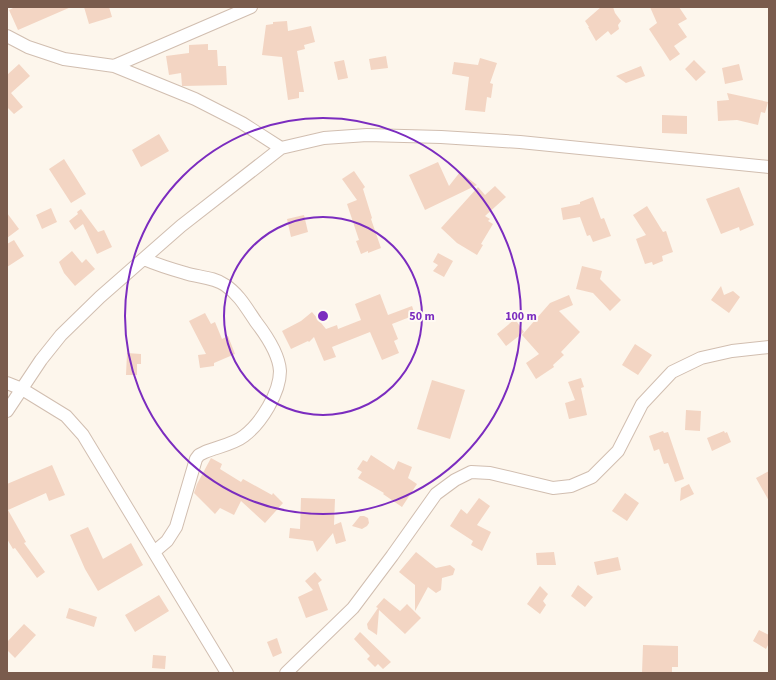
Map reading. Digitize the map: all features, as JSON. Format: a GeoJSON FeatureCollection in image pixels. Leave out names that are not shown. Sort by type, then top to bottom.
{"type":"FeatureCollection","features":[{"type":"Feature","properties":{"kind":"street"},"geometry":{"type":"LineString","coordinates":[[114,66],[251,7]]}},
{"type":"Feature","properties":{"kind":"street"},"geometry":{"type":"LineString","coordinates":[[7,36],[28,47],[64,59],[114,66],[195,99],[242,124],[281,148]]}},
{"type":"Feature","properties":{"kind":"street"},"geometry":{"type":"LineString","coordinates":[[7,411],[41,360],[60,335],[100,297],[181,226],[281,148],[324,138],[367,135],[441,137],[520,142],[769,167]]}},
{"type":"Feature","properties":{"kind":"street"},"geometry":{"type":"LineString","coordinates":[[144,259],[185,274],[224,284],[234,292],[264,332],[276,354],[280,371],[276,390],[267,410],[254,428],[243,437],[205,452],[199,455],[196,459],[176,527],[167,542],[154,552]]}},
{"type":"Feature","properties":{"kind":"street"},"geometry":{"type":"LineString","coordinates":[[286,673],[353,608],[436,494],[455,480],[471,472],[490,473],[553,488],[571,486],[592,477],[618,451],[642,404],[672,372],[701,358],[732,351],[769,347]]}},
{"type":"Feature","properties":{"kind":"street"},"geometry":{"type":"LineString","coordinates":[[7,383],[22,390],[66,416],[83,435],[227,673]]}},
{"type":"Feature","properties":{"kind":"building"},"geometry":{"type":"Polygon","coordinates":[[[15,7],[71,7],[18,30],[9,10],[15,7]]]}},
{"type":"Feature","properties":{"kind":"building"},"geometry":{"type":"Polygon","coordinates":[[[84,7],[109,7],[112,17],[89,24],[84,7]]]}},
{"type":"Feature","properties":{"kind":"building"},"geometry":{"type":"Polygon","coordinates":[[[601,7],[613,7],[615,13],[621,21],[618,25],[619,29],[611,35],[608,31],[596,41],[585,21],[601,7]]]}},
{"type":"Feature","properties":{"kind":"building"},"geometry":{"type":"Polygon","coordinates":[[[650,7],[679,7],[687,19],[678,24],[687,37],[674,46],[680,54],[670,61],[649,29],[657,23],[650,7]]]}},
{"type":"Feature","properties":{"kind":"building"},"geometry":{"type":"Polygon","coordinates":[[[287,21],[288,31],[311,26],[315,42],[304,45],[305,49],[297,51],[304,92],[299,92],[299,98],[288,100],[282,57],[262,55],[266,25],[273,24],[273,22],[287,21]]]}},
{"type":"Feature","properties":{"kind":"building"},"geometry":{"type":"Polygon","coordinates":[[[208,44],[208,50],[217,50],[218,66],[226,66],[227,85],[182,86],[181,73],[169,75],[166,56],[189,53],[189,45],[208,44]]]}},
{"type":"Feature","properties":{"kind":"building"},"geometry":{"type":"Polygon","coordinates":[[[386,56],[388,68],[371,70],[369,59],[386,56]]]}},
{"type":"Feature","properties":{"kind":"building"},"geometry":{"type":"Polygon","coordinates":[[[480,58],[497,63],[490,83],[493,84],[491,98],[487,97],[485,112],[465,110],[469,77],[452,74],[454,62],[478,65],[480,58]]]}},
{"type":"Feature","properties":{"kind":"building"},"geometry":{"type":"Polygon","coordinates":[[[344,60],[348,78],[338,80],[334,62],[344,60]]]}},
{"type":"Feature","properties":{"kind":"building"},"geometry":{"type":"Polygon","coordinates":[[[694,60],[706,72],[696,81],[685,69],[694,60]]]}},
{"type":"Feature","properties":{"kind":"building"},"geometry":{"type":"Polygon","coordinates":[[[19,64],[30,76],[11,93],[23,107],[14,114],[7,107],[7,75],[19,64]]]}},
{"type":"Feature","properties":{"kind":"building"},"geometry":{"type":"Polygon","coordinates":[[[739,64],[743,80],[725,84],[722,68],[739,64]]]}},
{"type":"Feature","properties":{"kind":"building"},"geometry":{"type":"Polygon","coordinates":[[[641,66],[645,76],[626,83],[616,76],[641,66]]]}},
{"type":"Feature","properties":{"kind":"building"},"geometry":{"type":"Polygon","coordinates":[[[727,93],[768,102],[765,113],[761,112],[758,125],[737,120],[718,121],[717,101],[729,100],[727,93]]]}},
{"type":"Feature","properties":{"kind":"building"},"geometry":{"type":"Polygon","coordinates":[[[662,115],[687,116],[687,134],[662,133],[662,115]]]}},
{"type":"Feature","properties":{"kind":"building"},"geometry":{"type":"Polygon","coordinates":[[[159,134],[169,151],[141,167],[132,150],[159,134]]]}},
{"type":"Feature","properties":{"kind":"building"},"geometry":{"type":"Polygon","coordinates":[[[64,159],[86,194],[71,203],[49,169],[64,159]]]}},
{"type":"Feature","properties":{"kind":"building"},"geometry":{"type":"Polygon","coordinates":[[[438,162],[449,186],[460,172],[477,185],[425,210],[409,175],[438,162]]]}},
{"type":"Feature","properties":{"kind":"building"},"geometry":{"type":"Polygon","coordinates":[[[354,171],[365,187],[363,189],[381,248],[361,254],[356,241],[359,240],[347,204],[357,200],[342,179],[354,171]]]}},
{"type":"Feature","properties":{"kind":"building"},"geometry":{"type":"Polygon","coordinates":[[[495,186],[506,197],[485,216],[490,219],[488,221],[493,224],[481,244],[483,245],[477,255],[457,243],[441,228],[478,187],[485,195],[495,186]]]}},
{"type":"Feature","properties":{"kind":"building"},"geometry":{"type":"Polygon","coordinates":[[[739,187],[754,225],[740,231],[739,227],[721,234],[706,199],[739,187]]]}},
{"type":"Feature","properties":{"kind":"building"},"geometry":{"type":"Polygon","coordinates":[[[593,197],[601,219],[604,218],[611,236],[593,242],[590,235],[587,236],[580,217],[563,220],[561,208],[580,204],[580,202],[593,197]]]}},
{"type":"Feature","properties":{"kind":"building"},"geometry":{"type":"Polygon","coordinates":[[[647,206],[663,232],[666,231],[673,252],[662,256],[663,261],[653,265],[652,262],[645,264],[636,239],[646,235],[633,215],[647,206]]]}},
{"type":"Feature","properties":{"kind":"building"},"geometry":{"type":"Polygon","coordinates":[[[51,208],[57,222],[42,229],[36,215],[51,208]]]}},
{"type":"Feature","properties":{"kind":"building"},"geometry":{"type":"Polygon","coordinates":[[[81,209],[98,232],[104,230],[112,247],[97,254],[83,224],[75,230],[69,221],[78,214],[77,212],[81,209]]]}},
{"type":"Feature","properties":{"kind":"building"},"geometry":{"type":"Polygon","coordinates":[[[7,213],[19,229],[7,238],[7,213]]]}},
{"type":"Feature","properties":{"kind":"building"},"geometry":{"type":"Polygon","coordinates":[[[304,215],[308,232],[291,237],[287,219],[304,215]]]}},
{"type":"Feature","properties":{"kind":"building"},"geometry":{"type":"Polygon","coordinates":[[[14,240],[24,256],[7,267],[7,244],[14,240]]]}},
{"type":"Feature","properties":{"kind":"building"},"geometry":{"type":"Polygon","coordinates":[[[72,251],[82,263],[86,259],[95,269],[75,286],[64,273],[59,262],[72,251]]]}},
{"type":"Feature","properties":{"kind":"building"},"geometry":{"type":"Polygon","coordinates":[[[438,253],[453,261],[444,277],[433,271],[438,265],[433,262],[438,253]]]}},
{"type":"Feature","properties":{"kind":"building"},"geometry":{"type":"Polygon","coordinates":[[[582,266],[602,271],[600,279],[621,300],[610,311],[593,293],[576,289],[582,266]]]}},
{"type":"Feature","properties":{"kind":"building"},"geometry":{"type":"Polygon","coordinates":[[[721,286],[724,295],[733,291],[740,297],[729,313],[711,300],[721,286]]]}},
{"type":"Feature","properties":{"kind":"building"},"geometry":{"type":"Polygon","coordinates":[[[380,294],[388,315],[412,306],[415,315],[392,324],[398,339],[394,341],[399,353],[382,360],[370,332],[332,347],[336,357],[324,361],[314,337],[309,342],[308,341],[291,349],[282,331],[301,321],[312,312],[326,329],[337,325],[338,329],[361,320],[355,304],[380,294]]]}},
{"type":"Feature","properties":{"kind":"building"},"geometry":{"type":"Polygon","coordinates":[[[569,295],[573,305],[559,311],[580,332],[561,352],[564,355],[553,365],[554,367],[536,379],[526,363],[539,354],[522,335],[550,303],[569,295]]]}},
{"type":"Feature","properties":{"kind":"building"},"geometry":{"type":"Polygon","coordinates":[[[205,313],[211,324],[215,322],[222,339],[228,336],[235,354],[214,363],[214,366],[200,368],[198,355],[206,354],[189,321],[205,313]]]}},
{"type":"Feature","properties":{"kind":"building"},"geometry":{"type":"Polygon","coordinates":[[[515,319],[524,332],[506,346],[497,334],[515,319]]]}},
{"type":"Feature","properties":{"kind":"building"},"geometry":{"type":"Polygon","coordinates":[[[635,344],[652,355],[638,375],[622,365],[635,344]]]}},
{"type":"Feature","properties":{"kind":"building"},"geometry":{"type":"Polygon","coordinates":[[[127,353],[141,354],[141,364],[137,364],[137,375],[126,375],[127,353]]]}},
{"type":"Feature","properties":{"kind":"building"},"geometry":{"type":"Polygon","coordinates":[[[581,378],[584,387],[581,388],[587,415],[569,419],[565,403],[575,400],[568,382],[581,378]]]}},
{"type":"Feature","properties":{"kind":"building"},"geometry":{"type":"Polygon","coordinates":[[[432,380],[465,390],[450,439],[417,429],[432,380]]]}},
{"type":"Feature","properties":{"kind":"building"},"geometry":{"type":"Polygon","coordinates":[[[686,410],[701,411],[700,431],[685,430],[686,410]]]}},
{"type":"Feature","properties":{"kind":"building"},"geometry":{"type":"Polygon","coordinates":[[[663,431],[664,433],[668,432],[684,479],[675,482],[668,463],[664,464],[659,449],[654,451],[649,436],[663,431]]]}},
{"type":"Feature","properties":{"kind":"building"},"geometry":{"type":"Polygon","coordinates":[[[724,431],[725,433],[727,432],[731,442],[712,451],[707,438],[724,431]]]}},
{"type":"Feature","properties":{"kind":"building"},"geometry":{"type":"Polygon","coordinates":[[[371,455],[394,470],[398,461],[412,467],[408,478],[417,484],[402,507],[383,494],[384,493],[358,478],[362,472],[357,469],[363,460],[367,462],[371,455]]]}},
{"type":"Feature","properties":{"kind":"building"},"geometry":{"type":"Polygon","coordinates":[[[211,458],[222,464],[220,469],[241,482],[243,479],[272,495],[273,493],[283,503],[265,523],[241,501],[234,515],[220,508],[215,514],[194,493],[197,484],[211,458]]]}},
{"type":"Feature","properties":{"kind":"building"},"geometry":{"type":"Polygon","coordinates":[[[52,465],[65,495],[49,501],[46,493],[8,510],[26,542],[24,543],[45,572],[37,578],[15,548],[13,549],[7,539],[7,484],[52,465]]]}},
{"type":"Feature","properties":{"kind":"building"},"geometry":{"type":"Polygon","coordinates":[[[769,471],[769,501],[756,478],[769,471]]]}},
{"type":"Feature","properties":{"kind":"building"},"geometry":{"type":"Polygon","coordinates":[[[689,484],[694,494],[680,501],[681,488],[689,484]]]}},
{"type":"Feature","properties":{"kind":"building"},"geometry":{"type":"Polygon","coordinates":[[[625,493],[639,503],[627,521],[612,511],[625,493]]]}},
{"type":"Feature","properties":{"kind":"building"},"geometry":{"type":"Polygon","coordinates":[[[301,498],[335,499],[334,525],[341,522],[346,541],[336,544],[333,533],[317,552],[313,541],[289,538],[290,528],[300,529],[301,498]]]}},
{"type":"Feature","properties":{"kind":"building"},"geometry":{"type":"Polygon","coordinates":[[[479,498],[490,506],[477,525],[491,532],[482,551],[471,545],[473,541],[450,526],[461,509],[467,514],[479,498]]]}},
{"type":"Feature","properties":{"kind":"building"},"geometry":{"type":"Polygon","coordinates":[[[360,516],[368,518],[369,523],[362,529],[352,526],[360,516]]]}},
{"type":"Feature","properties":{"kind":"building"},"geometry":{"type":"Polygon","coordinates":[[[88,527],[103,559],[131,543],[143,565],[98,591],[85,569],[70,535],[88,527]]]}},
{"type":"Feature","properties":{"kind":"building"},"geometry":{"type":"Polygon","coordinates":[[[416,552],[436,568],[450,565],[455,569],[453,575],[442,578],[441,590],[436,593],[428,587],[415,611],[415,585],[399,572],[416,552]]]}},
{"type":"Feature","properties":{"kind":"building"},"geometry":{"type":"Polygon","coordinates":[[[554,552],[556,565],[537,565],[536,553],[554,552]]]}},
{"type":"Feature","properties":{"kind":"building"},"geometry":{"type":"Polygon","coordinates":[[[618,557],[621,570],[597,575],[594,562],[618,557]]]}},
{"type":"Feature","properties":{"kind":"building"},"geometry":{"type":"Polygon","coordinates":[[[315,572],[322,580],[318,583],[328,610],[306,618],[298,597],[313,590],[305,581],[315,572]]]}},
{"type":"Feature","properties":{"kind":"building"},"geometry":{"type":"Polygon","coordinates":[[[578,585],[593,597],[585,607],[571,596],[578,585]]]}},
{"type":"Feature","properties":{"kind":"building"},"geometry":{"type":"Polygon","coordinates":[[[540,586],[548,594],[543,601],[546,605],[540,614],[527,604],[540,586]]]}},
{"type":"Feature","properties":{"kind":"building"},"geometry":{"type":"Polygon","coordinates":[[[159,595],[169,611],[135,632],[125,615],[159,595]]]}},
{"type":"Feature","properties":{"kind":"building"},"geometry":{"type":"Polygon","coordinates":[[[384,598],[400,611],[407,604],[421,618],[405,634],[379,610],[377,635],[368,629],[367,624],[378,608],[376,607],[384,598]]]}},
{"type":"Feature","properties":{"kind":"building"},"geometry":{"type":"Polygon","coordinates":[[[69,608],[97,617],[94,627],[66,618],[69,608]]]}},
{"type":"Feature","properties":{"kind":"building"},"geometry":{"type":"Polygon","coordinates":[[[24,624],[36,635],[15,658],[7,650],[7,642],[24,624]]]}},
{"type":"Feature","properties":{"kind":"building"},"geometry":{"type":"Polygon","coordinates":[[[759,630],[769,635],[769,643],[766,649],[753,641],[759,630]]]}},
{"type":"Feature","properties":{"kind":"building"},"geometry":{"type":"Polygon","coordinates":[[[360,632],[391,662],[383,669],[378,664],[375,667],[367,659],[370,656],[354,639],[360,632]]]}},
{"type":"Feature","properties":{"kind":"building"},"geometry":{"type":"Polygon","coordinates":[[[277,638],[282,653],[273,657],[267,642],[277,638]]]}},
{"type":"Feature","properties":{"kind":"building"},"geometry":{"type":"Polygon","coordinates":[[[643,645],[678,646],[678,667],[672,667],[672,673],[642,673],[643,645]]]}},
{"type":"Feature","properties":{"kind":"building"},"geometry":{"type":"Polygon","coordinates":[[[153,655],[166,656],[165,669],[152,668],[153,655]]]}}]}
